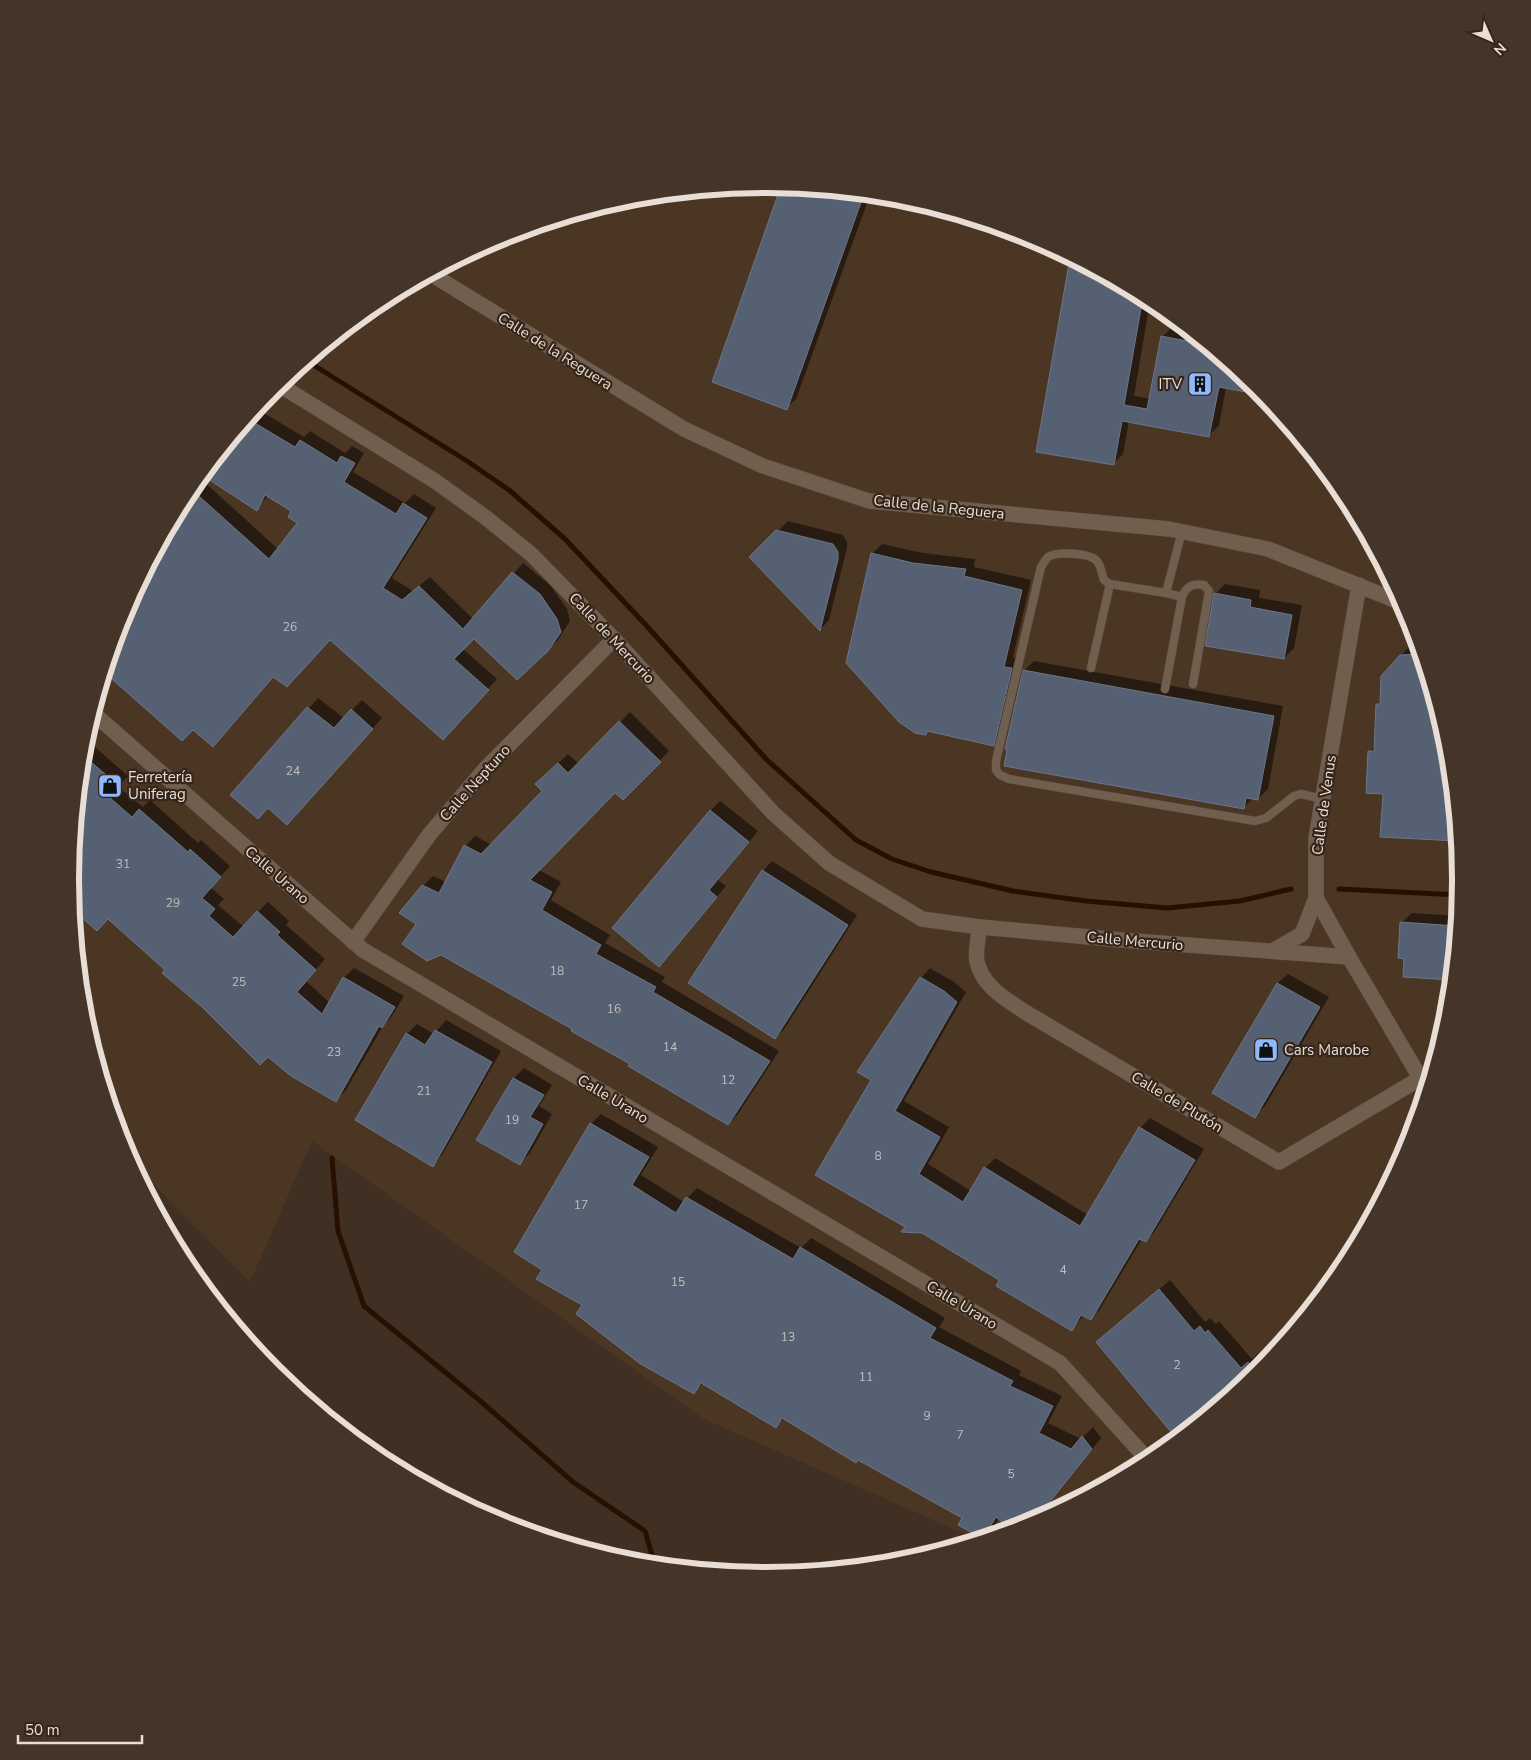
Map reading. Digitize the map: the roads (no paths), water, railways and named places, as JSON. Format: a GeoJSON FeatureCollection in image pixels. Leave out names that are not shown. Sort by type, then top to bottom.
{"type":"FeatureCollection","features":[{"type":"Feature","properties":{"kind":"street","name":"Calle de la Reguera"},"geometry":{"type":"LineString","coordinates":[[437,277],[684,429],[763,466],[869,501],[1182,531],[1268,549],[1392,599]]}},
{"type":"Feature","properties":{"kind":"street","name":"Calle de Mercurio"},"geometry":{"type":"LineString","coordinates":[[286,389],[435,482],[485,517],[532,554],[614,639],[773,813],[829,864],[922,919]]}},
{"type":"Feature","properties":{"kind":"street","name":"Calle de Venus"},"geometry":{"type":"LineString","coordinates":[[1359,586],[1316,838],[1316,898],[1422,1081]]}},
{"type":"Feature","properties":{"kind":"street","name":"Calle Neptuno"},"geometry":{"type":"LineString","coordinates":[[353,942],[429,835],[485,769],[614,639]]}},
{"type":"Feature","properties":{"kind":"street","name":"Calle Urano"},"geometry":{"type":"LineString","coordinates":[[98,718],[353,942],[371,955],[1060,1364],[1142,1454]]}},
{"type":"Feature","properties":{"kind":"street"},"geometry":{"type":"LineString","coordinates":[[1272,951],[1302,934],[1316,898]]}},
{"type":"Feature","properties":{"kind":"street","name":"Calle Mercurio"},"geometry":{"type":"LineString","coordinates":[[922,919],[980,927],[1121,940],[1349,956]]}},
{"type":"Feature","properties":{"kind":"street","name":"Calle de Plutón"},"geometry":{"type":"LineString","coordinates":[[980,927],[977,962],[989,986],[1001,996],[1279,1162],[1421,1084]]}},
{"type":"Feature","properties":{"kind":"lane"},"geometry":{"type":"LineString","coordinates":[[1166,593],[1182,531]]}},
{"type":"Feature","properties":{"kind":"lane"},"geometry":{"type":"LineString","coordinates":[[1182,597],[1110,584],[1104,580],[1097,560],[1090,556],[1057,553],[1046,558],[1041,567],[996,762],[996,770],[1000,776],[1255,821],[1266,818],[1294,796],[1301,794],[1323,799]]}},
{"type":"Feature","properties":{"kind":"lane"},"geometry":{"type":"LineString","coordinates":[[1165,689],[1182,597],[1188,587],[1196,583],[1204,585],[1209,591],[1193,684]]}},
{"type":"Feature","properties":{"kind":"lane"},"geometry":{"type":"LineString","coordinates":[[1091,668],[1110,584]]}},
{"type":"Feature","properties":{"kind":"waterway"},"geometry":{"type":"LineString","coordinates":[[313,364],[467,461],[509,490],[565,539],[644,623],[767,760],[856,840],[892,859],[931,872],[1013,891],[1086,901],[1167,908],[1240,901],[1291,889]]}},
{"type":"Feature","properties":{"kind":"waterway"},"geometry":{"type":"LineString","coordinates":[[1339,889],[1452,895]]}},
{"type":"Feature","properties":{"kind":"waterway"},"geometry":{"type":"LineString","coordinates":[[332,1158],[338,1231],[364,1306],[478,1399],[573,1482],[645,1531],[653,1557]]}},
{"type":"Feature","properties":{"kind":"place","name":"ITV"},"geometry":{"type":"Point","coordinates":[1200,384]}},
{"type":"Feature","properties":{"kind":"place","name":"Ferretería Uniferag"},"geometry":{"type":"Point","coordinates":[110,786]}},
{"type":"Feature","properties":{"kind":"place","name":"Cars Marobe"},"geometry":{"type":"Point","coordinates":[1266,1050]}}]}
